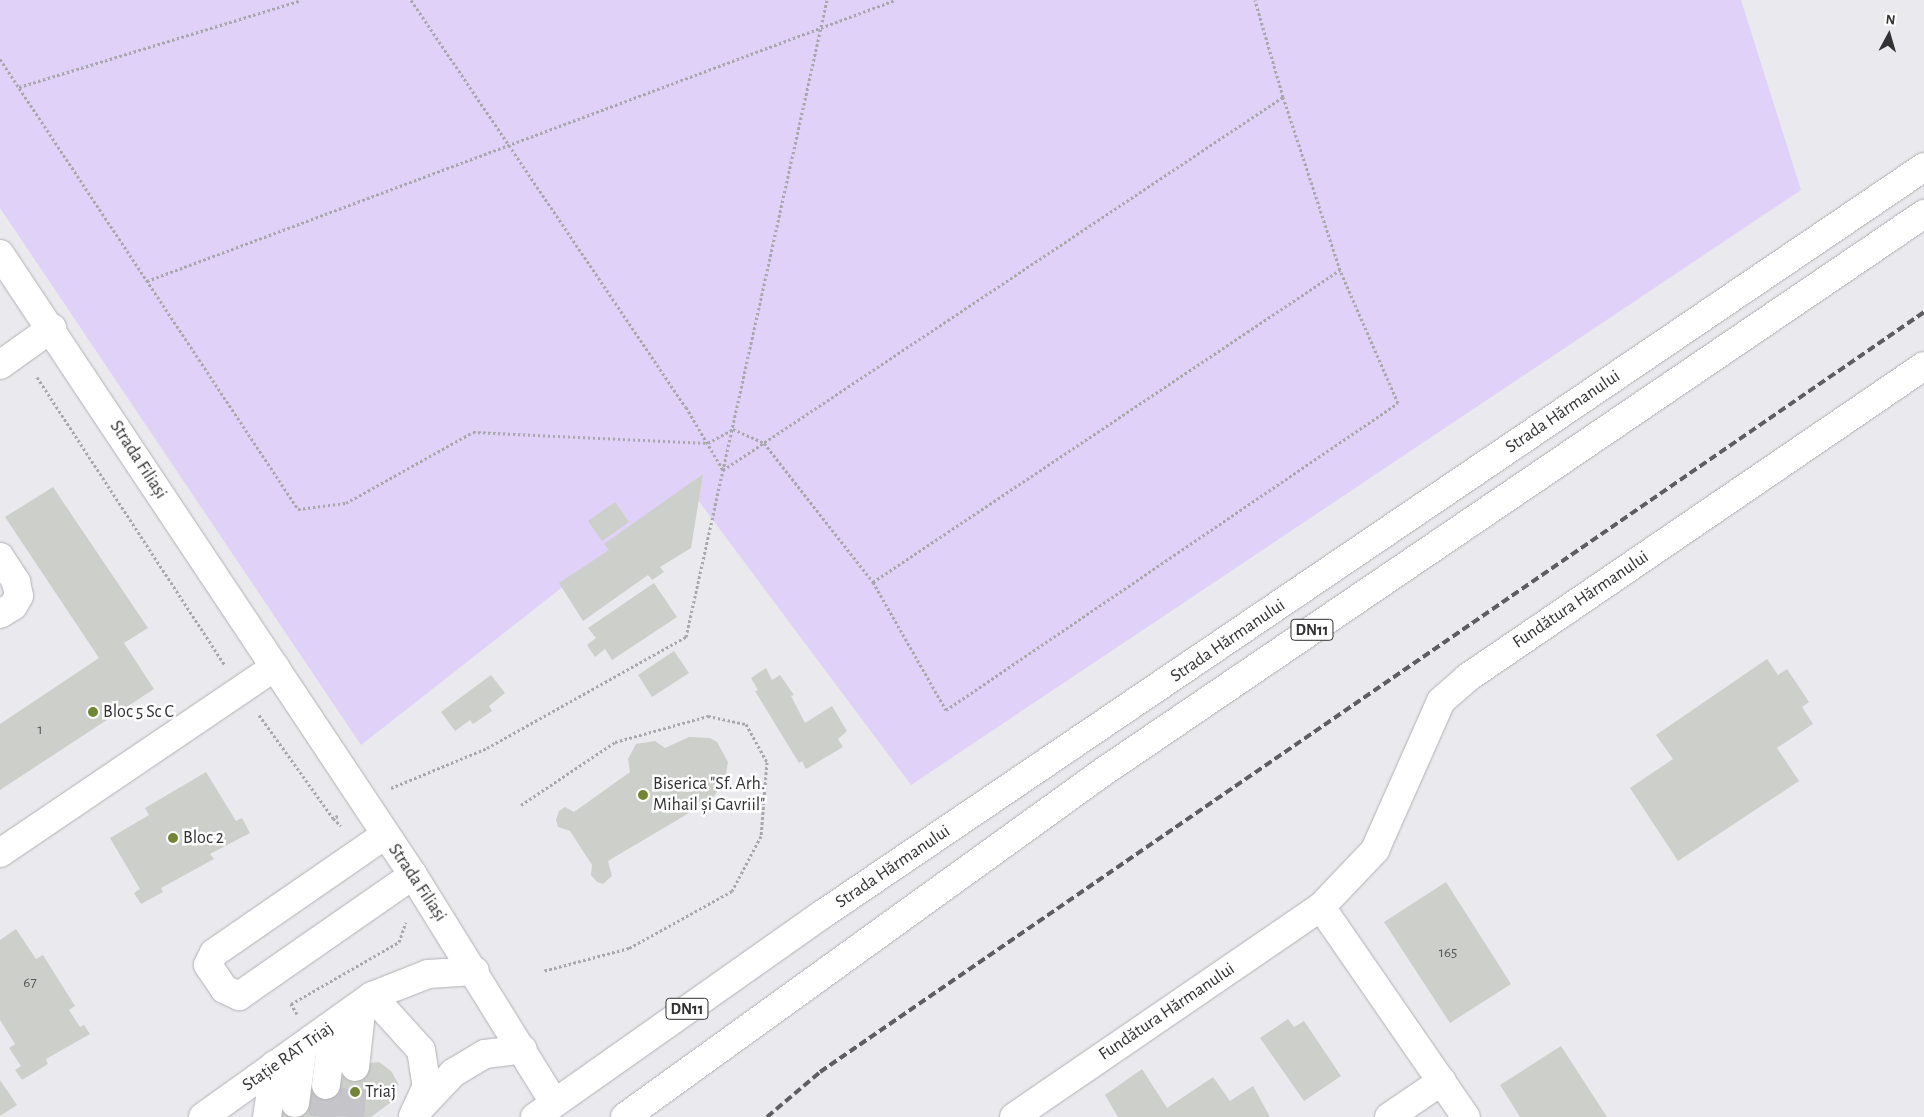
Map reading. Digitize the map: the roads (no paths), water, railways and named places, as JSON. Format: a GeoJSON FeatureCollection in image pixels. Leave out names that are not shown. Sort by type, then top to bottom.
{"type":"FeatureCollection","features":[{"type":"Feature","properties":{"kind":"main road","name":"Strada Hărmanului"},"geometry":{"type":"LineString","coordinates":[[545,1112],[820,916],[1924,167]]}},
{"type":"Feature","properties":{"kind":"main road","name":"DN11"},"geometry":{"type":"LineString","coordinates":[[625,1117],[1102,772],[1924,214]]}},
{"type":"Feature","properties":{"kind":"main road","name":"Strada Filiași"},"geometry":{"type":"LineString","coordinates":[[0,254],[52,328],[475,971],[523,1049],[545,1112]]}},
{"type":"Feature","properties":{"kind":"main road"},"geometry":{"type":"LineString","coordinates":[[10,358],[52,328]]}},
{"type":"Feature","properties":{"kind":"main road","name":"Fundătura Hărmanului"},"geometry":{"type":"LineString","coordinates":[[1014,1117],[1321,907],[1375,850],[1441,701],[1467,678],[1924,366]]}},
{"type":"Feature","properties":{"kind":"main road"},"geometry":{"type":"LineString","coordinates":[[0,557],[16,582],[19,596],[13,606],[0,614]]}},
{"type":"Feature","properties":{"kind":"main road"},"geometry":{"type":"LineString","coordinates":[[0,853],[275,668]]}},
{"type":"Feature","properties":{"kind":"main road"},"geometry":{"type":"LineString","coordinates":[[385,835],[214,953],[208,965],[224,989],[239,996],[413,875]]}},
{"type":"Feature","properties":{"kind":"main road"},"geometry":{"type":"LineString","coordinates":[[1321,907],[1466,1117]]}},
{"type":"Feature","properties":{"kind":"main road","name":"Stație RAT Triaj"},"geometry":{"type":"LineString","coordinates":[[206,1116],[367,1000],[428,974],[475,971]]}},
{"type":"Feature","properties":{"kind":"main road"},"geometry":{"type":"LineString","coordinates":[[355,1067],[367,1000]]}},
{"type":"Feature","properties":{"kind":"main road"},"geometry":{"type":"LineString","coordinates":[[367,1000],[422,1050],[427,1086],[412,1117]]}},
{"type":"Feature","properties":{"kind":"main road"},"geometry":{"type":"LineString","coordinates":[[317,1036],[326,1085]]}},
{"type":"Feature","properties":{"kind":"main road"},"geometry":{"type":"LineString","coordinates":[[295,1103],[317,1036]]}},
{"type":"Feature","properties":{"kind":"main road"},"geometry":{"type":"LineString","coordinates":[[412,1117],[453,1073],[485,1054],[523,1049]]}},
{"type":"Feature","properties":{"kind":"main road"},"geometry":{"type":"LineString","coordinates":[[267,1117],[275,1065]]}},
{"type":"Feature","properties":{"kind":"main road"},"geometry":{"type":"LineString","coordinates":[[1389,1117],[1442,1081]]}},
{"type":"Feature","properties":{"kind":"main road"},"geometry":{"type":"LineString","coordinates":[[238,1117],[242,1089]]}},
{"type":"Feature","properties":{"kind":"tunnel"},"geometry":{"type":"LineString","coordinates":[[350,1117],[355,1067]]}},
{"type":"Feature","properties":{"kind":"tunnel"},"geometry":{"type":"LineString","coordinates":[[322,1117],[326,1085]]}},
{"type":"Feature","properties":{"kind":"railway"},"geometry":{"type":"LineString","coordinates":[[767,1117],[820,1072],[1924,312]]}},
{"type":"Feature","properties":{"kind":"place","name":"Bloc 5 Sc C"},"geometry":{"type":"Point","coordinates":[93,712]}},
{"type":"Feature","properties":{"kind":"place","name":"Biserica \"Sf. Arh. Mihail și Gavriil\""},"geometry":{"type":"Point","coordinates":[643,795]}},
{"type":"Feature","properties":{"kind":"place","name":"Bloc 2"},"geometry":{"type":"Point","coordinates":[173,838]}},
{"type":"Feature","properties":{"kind":"place","name":"Triaj"},"geometry":{"type":"Point","coordinates":[355,1092]}}]}
